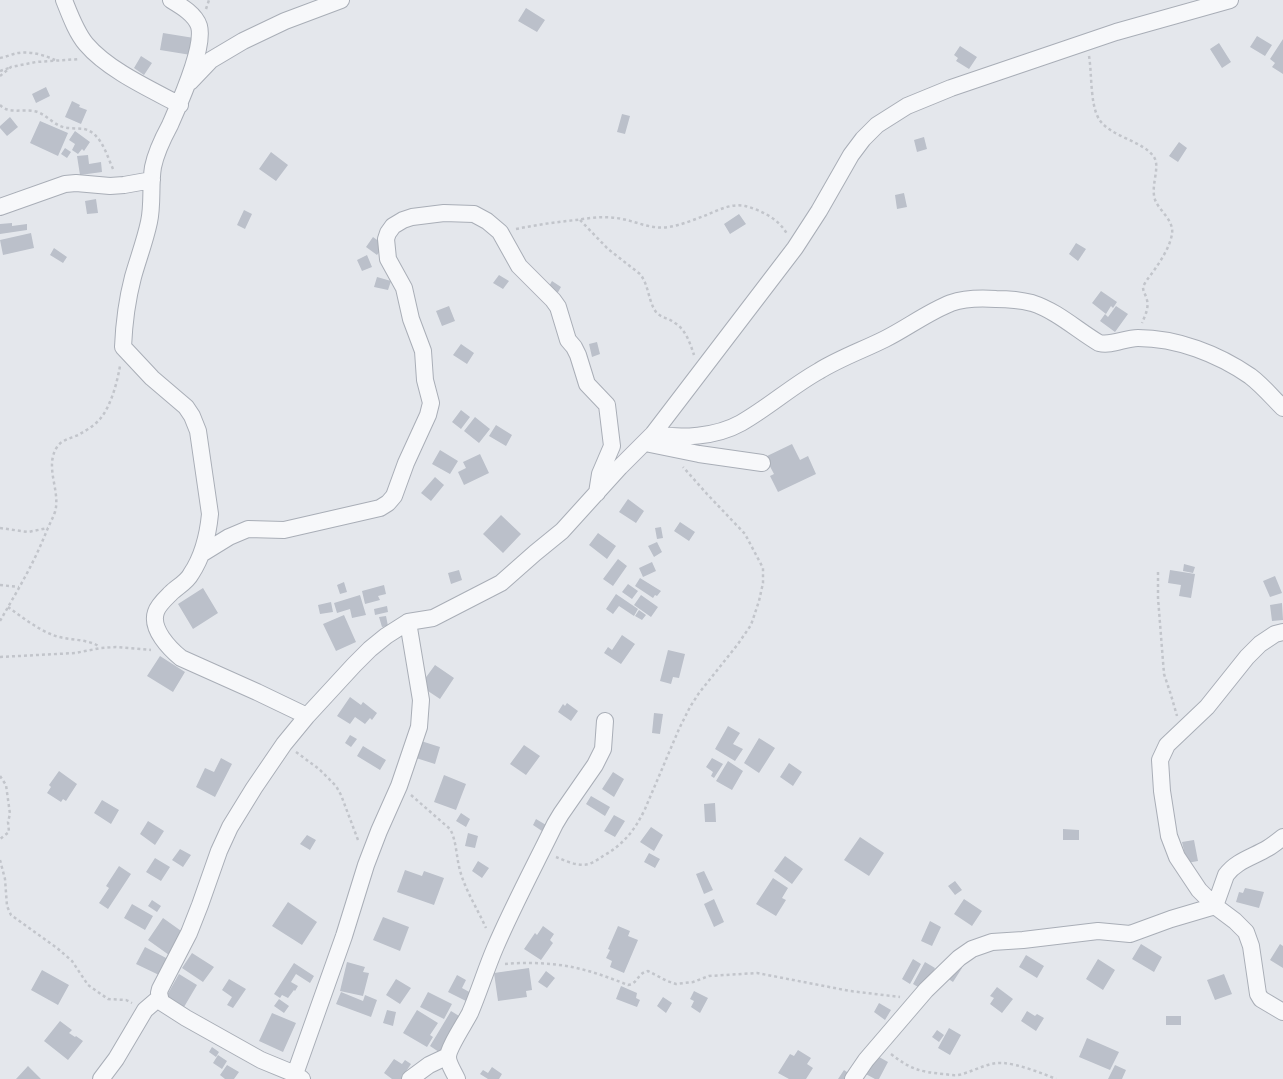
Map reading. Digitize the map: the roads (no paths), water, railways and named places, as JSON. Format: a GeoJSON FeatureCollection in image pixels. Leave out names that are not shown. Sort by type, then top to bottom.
{"type":"FeatureCollection","features":[{"type":"Feature","properties":{"kind":"street"},"geometry":{"type":"LineString","coordinates":[[64,0],[76,27],[86,44],[102,60],[132,80],[180,105]]}},
{"type":"Feature","properties":{"kind":"street"},"geometry":{"type":"LineString","coordinates":[[170,0],[192,15],[199,26],[199,39],[196,55],[180,105],[159,148],[154,167],[151,212],[145,241],[133,277],[126,309],[123,347],[152,378],[186,407],[192,416],[199,437],[210,514],[203,553],[190,576],[161,604],[156,613],[158,629],[163,640],[174,652],[188,662],[307,716]]}},
{"type":"Feature","properties":{"kind":"street"},"geometry":{"type":"LineString","coordinates":[[187,84],[211,60],[243,41],[305,12],[341,0]]}},
{"type":"Feature","properties":{"kind":"street"},"geometry":{"type":"LineString","coordinates":[[408,622],[421,700],[419,727],[399,786],[366,865],[298,1077],[261,1060],[186,1018],[161,1002],[159,998],[160,989],[189,933],[219,851],[230,827],[284,744],[326,693],[370,649],[386,636],[408,622],[433,618],[501,583],[562,531],[649,438],[701,372],[795,248],[820,211],[851,155],[863,138],[877,125],[907,106],[951,88],[1087,42],[1230,0]]}},
{"type":"Feature","properties":{"kind":"street"},"geometry":{"type":"LineString","coordinates":[[0,207],[65,184],[76,183],[110,186],[152,180]]}},
{"type":"Feature","properties":{"kind":"street"},"geometry":{"type":"LineString","coordinates":[[203,553],[230,536],[248,529],[284,530],[380,508],[388,503],[397,490],[406,463],[428,415],[431,403],[425,380],[423,351],[411,319],[404,288],[388,259],[386,239],[388,233],[394,226],[412,216],[444,213],[474,214],[487,221],[500,232],[519,266],[553,300],[558,307],[568,340],[578,355],[587,384],[607,405],[612,446],[600,474],[597,493]]}},
{"type":"Feature","properties":{"kind":"street"},"geometry":{"type":"LineString","coordinates":[[649,438],[689,436],[727,429],[740,424],[820,370],[892,336],[938,309],[952,303],[968,299],[1011,299],[1046,308],[1093,340],[1104,344],[1137,338],[1182,344],[1202,351],[1232,365],[1250,377],[1283,408]]}},
{"type":"Feature","properties":{"kind":"street"},"geometry":{"type":"LineString","coordinates":[[649,438],[673,449],[762,463]]}},
{"type":"Feature","properties":{"kind":"street"},"geometry":{"type":"LineString","coordinates":[[1283,632],[1275,634],[1260,644],[1247,657],[1207,707],[1167,746],[1160,760],[1162,791],[1169,836],[1177,857],[1199,890],[1215,906],[1235,921],[1246,932],[1251,946],[1258,994],[1261,999],[1283,1012]]}},
{"type":"Feature","properties":{"kind":"street"},"geometry":{"type":"LineString","coordinates":[[458,1079],[449,1062],[448,1056],[450,1049],[465,1024],[475,1002],[495,948],[542,850],[561,814],[595,765],[603,749],[605,721]]}},
{"type":"Feature","properties":{"kind":"street"},"geometry":{"type":"LineString","coordinates":[[1215,906],[1226,875],[1229,871],[1243,860],[1268,848],[1283,837]]}},
{"type":"Feature","properties":{"kind":"street"},"geometry":{"type":"LineString","coordinates":[[853,1079],[866,1060],[919,999],[965,953],[992,942],[1023,940],[1098,931],[1130,934],[1171,919],[1215,906]]}},
{"type":"Feature","properties":{"kind":"street"},"geometry":{"type":"LineString","coordinates":[[101,1079],[116,1059],[145,1010],[159,998]]}},
{"type":"Feature","properties":{"kind":"street"},"geometry":{"type":"LineString","coordinates":[[410,1079],[448,1056]]}}]}
